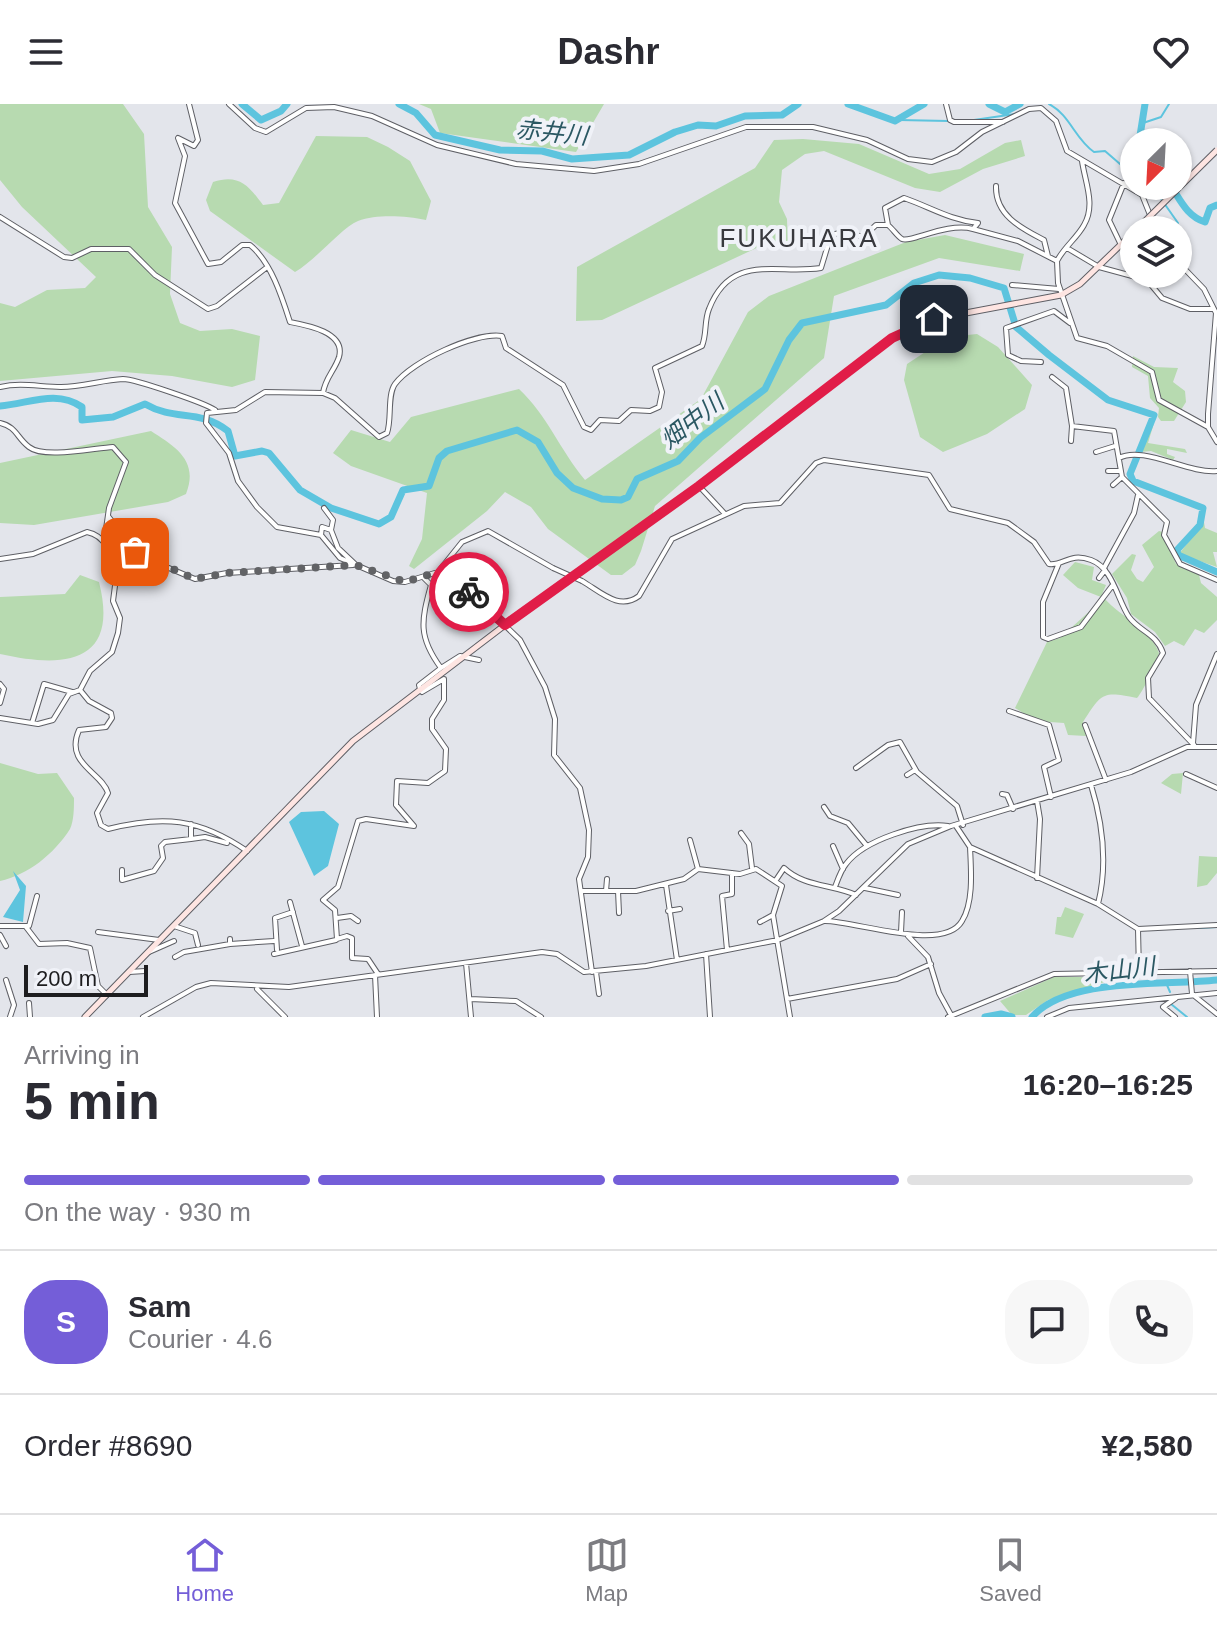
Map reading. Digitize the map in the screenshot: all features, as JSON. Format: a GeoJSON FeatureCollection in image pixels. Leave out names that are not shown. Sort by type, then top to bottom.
{"type":"FeatureCollection","features":[{"type":"Feature","properties":{"kind":"street"},"geometry":{"type":"LineString","coordinates":[[189,104],[198,140],[194,146],[178,138],[185,156],[176,186],[178,211],[208,264],[221,262],[247,244],[264,258],[273,283],[283,293],[290,322],[326,332],[340,351],[323,393]]}},
{"type":"Feature","properties":{"kind":"street"},"geometry":{"type":"LineString","coordinates":[[229,104],[255,128],[266,132],[306,108],[334,107],[372,116],[437,145],[475,151],[516,164],[594,171],[639,164],[699,141],[756,127],[813,127],[867,140],[908,159],[932,162],[956,152],[982,132],[1029,109],[1041,108],[1056,121],[1062,145],[1082,161],[1120,181]]}},
{"type":"Feature","properties":{"kind":"street"},"geometry":{"type":"LineString","coordinates":[[946,104],[950,120],[954,122],[1009,121]]}},
{"type":"Feature","properties":{"kind":"street"},"geometry":{"type":"LineString","coordinates":[[1150,216],[1217,150]]}},
{"type":"Feature","properties":{"kind":"street"},"geometry":{"type":"LineString","coordinates":[[1082,161],[1090,200],[1088,213],[1085,224],[1057,261],[1060,292],[1070,323],[1079,341],[1103,344],[1152,372],[1159,400],[1208,427],[1217,442]]}},
{"type":"Feature","properties":{"kind":"street"},"geometry":{"type":"LineString","coordinates":[[996,186],[997,199],[1007,215],[1027,233],[1044,240],[1048,256]]}},
{"type":"Feature","properties":{"kind":"street"},"geometry":{"type":"LineString","coordinates":[[1120,193],[1109,220],[1120,237]]}},
{"type":"Feature","properties":{"kind":"street"},"geometry":{"type":"LineString","coordinates":[[973,229],[978,223],[942,217],[930,207],[904,198],[885,208],[888,225],[901,239],[908,240],[944,227],[973,229],[1018,241],[1057,261]]}},
{"type":"Feature","properties":{"kind":"street"},"geometry":{"type":"LineString","coordinates":[[0,217],[64,257],[91,249],[129,249],[155,275],[208,309],[217,306],[266,268]]}},
{"type":"Feature","properties":{"kind":"street"},"geometry":{"type":"LineString","coordinates":[[888,225],[876,225],[863,237],[844,232],[831,235],[821,268],[774,270],[754,267],[741,272],[710,305],[702,346],[655,368],[662,392],[659,407],[650,411],[631,410],[619,421],[600,420],[591,430],[584,427],[563,385],[506,348],[502,336],[481,336],[438,354],[397,381],[392,390],[390,426],[387,433],[379,437],[335,398],[323,393],[265,392],[236,410],[221,414],[208,412],[206,423],[229,453],[238,481],[277,527],[321,535],[340,558],[393,581],[424,578],[438,572],[462,542],[488,531],[618,603],[632,601],[639,596],[672,539],[756,503],[780,503],[816,463],[824,460],[929,475],[950,509],[1008,523],[1034,542],[1049,564],[1059,563]]}},
{"type":"Feature","properties":{"kind":"street"},"geometry":{"type":"LineString","coordinates":[[85,1017],[353,741],[505,625],[699,486],[892,338],[934,319],[1060,292],[1099,267],[1120,245]]}},
{"type":"Feature","properties":{"kind":"street"},"geometry":{"type":"LineString","coordinates":[[1066,247],[1099,267],[1147,280],[1162,298],[1190,309],[1214,309]]}},
{"type":"Feature","properties":{"kind":"street"},"geometry":{"type":"LineString","coordinates":[[1192,277],[1204,289],[1214,309],[1208,427]]}},
{"type":"Feature","properties":{"kind":"street"},"geometry":{"type":"LineString","coordinates":[[1012,285],[1060,292]]}},
{"type":"Feature","properties":{"kind":"street"},"geometry":{"type":"LineString","coordinates":[[1041,362],[1021,361],[1008,355],[1005,335],[1008,326],[1054,311],[1070,323]]}},
{"type":"Feature","properties":{"kind":"street"},"geometry":{"type":"LineString","coordinates":[[1052,377],[1066,388],[1072,426],[1071,441]]}},
{"type":"Feature","properties":{"kind":"street"},"geometry":{"type":"LineString","coordinates":[[0,387],[24,383],[68,387],[132,380],[171,396],[205,403],[221,414]]}},
{"type":"Feature","properties":{"kind":"street"},"geometry":{"type":"LineString","coordinates":[[0,423],[13,426],[29,447],[40,452],[119,450],[124,456],[125,468],[106,529],[119,555],[113,601],[120,618],[115,644],[112,652],[90,671],[80,690],[72,692],[44,684],[32,723]]}},
{"type":"Feature","properties":{"kind":"street"},"geometry":{"type":"LineString","coordinates":[[1072,426],[1114,431],[1119,471],[1167,522],[1164,535],[1180,564],[1217,580]]}},
{"type":"Feature","properties":{"kind":"street"},"geometry":{"type":"LineString","coordinates":[[1096,452],[1115,446]]}},
{"type":"Feature","properties":{"kind":"street"},"geometry":{"type":"LineString","coordinates":[[1119,458],[1136,455],[1217,471]]}},
{"type":"Feature","properties":{"kind":"street"},"geometry":{"type":"LineString","coordinates":[[1108,471],[1119,471]]}},
{"type":"Feature","properties":{"kind":"street"},"geometry":{"type":"LineString","coordinates":[[1113,485],[1122,477]]}},
{"type":"Feature","properties":{"kind":"street"},"geometry":{"type":"LineString","coordinates":[[699,486],[725,514]]}},
{"type":"Feature","properties":{"kind":"street"},"geometry":{"type":"LineString","coordinates":[[1099,578],[1134,513],[1138,493]]}},
{"type":"Feature","properties":{"kind":"street"},"geometry":{"type":"LineString","coordinates":[[324,508],[333,520],[331,530],[342,554],[356,565]]}},
{"type":"Feature","properties":{"kind":"street"},"geometry":{"type":"LineString","coordinates":[[108,516],[138,555],[195,579],[227,573],[356,565]]}},
{"type":"Feature","properties":{"kind":"street"},"geometry":{"type":"LineString","coordinates":[[321,535],[322,527],[331,530]]}},
{"type":"Feature","properties":{"kind":"street"},"geometry":{"type":"LineString","coordinates":[[0,559],[18,559],[74,537],[97,534],[105,542],[117,577]]}},
{"type":"Feature","properties":{"kind":"street"},"geometry":{"type":"LineString","coordinates":[[1112,586],[1081,627],[1048,639],[1041,630],[1043,602],[1059,563],[1067,557],[1074,557],[1091,560],[1105,569],[1131,620],[1156,637],[1163,653],[1148,678],[1149,698],[1194,745]]}},
{"type":"Feature","properties":{"kind":"street"},"geometry":{"type":"LineString","coordinates":[[438,572],[459,581],[505,625],[520,640],[539,670],[555,719],[554,755],[580,788],[589,830],[588,857],[579,879],[599,994]]}},
{"type":"Feature","properties":{"kind":"street"},"geometry":{"type":"LineString","coordinates":[[424,578],[431,585],[422,616],[426,648],[441,668]]}},
{"type":"Feature","properties":{"kind":"street"},"geometry":{"type":"LineString","coordinates":[[1194,745],[1196,705],[1217,654]]}},
{"type":"Feature","properties":{"kind":"street"},"geometry":{"type":"LineString","coordinates":[[420,689],[419,685],[441,668],[464,657],[479,660]]}},
{"type":"Feature","properties":{"kind":"street"},"geometry":{"type":"LineString","coordinates":[[337,939],[335,910],[323,900],[338,887],[358,821],[366,819],[414,826],[396,805],[397,781],[428,783],[445,771],[446,749],[432,729],[432,719],[444,700],[444,679],[422,692],[420,689]]}},
{"type":"Feature","properties":{"kind":"street"},"geometry":{"type":"LineString","coordinates":[[0,684],[4,689],[0,703]]}},
{"type":"Feature","properties":{"kind":"street"},"geometry":{"type":"LineString","coordinates":[[80,690],[89,701],[111,713],[112,718],[106,727],[79,730],[76,737],[82,764],[107,786],[108,793],[97,813],[98,822],[108,829],[146,820],[174,819],[230,839],[247,851]]}},
{"type":"Feature","properties":{"kind":"street"},"geometry":{"type":"LineString","coordinates":[[0,718],[32,723],[53,720],[72,692]]}},
{"type":"Feature","properties":{"kind":"street"},"geometry":{"type":"LineString","coordinates":[[1009,711],[1049,725],[1059,760],[1044,767],[1051,797]]}},
{"type":"Feature","properties":{"kind":"street"},"geometry":{"type":"LineString","coordinates":[[1085,725],[1106,780]]}},
{"type":"Feature","properties":{"kind":"street"},"geometry":{"type":"LineString","coordinates":[[856,768],[898,742],[915,770],[957,806],[963,825]]}},
{"type":"Feature","properties":{"kind":"street"},"geometry":{"type":"LineString","coordinates":[[835,887],[843,869],[867,846],[921,824],[963,825],[1106,780],[1194,745],[1217,747]]}},
{"type":"Feature","properties":{"kind":"street"},"geometry":{"type":"LineString","coordinates":[[907,775],[915,770]]}},
{"type":"Feature","properties":{"kind":"street"},"geometry":{"type":"LineString","coordinates":[[1186,774],[1217,788]]}},
{"type":"Feature","properties":{"kind":"street"},"geometry":{"type":"LineString","coordinates":[[1091,785],[1099,812],[1104,865],[1098,904]]}},
{"type":"Feature","properties":{"kind":"street"},"geometry":{"type":"LineString","coordinates":[[1002,794],[1007,795],[1013,809]]}},
{"type":"Feature","properties":{"kind":"street"},"geometry":{"type":"LineString","coordinates":[[1037,801],[1040,819],[1037,878]]}},
{"type":"Feature","properties":{"kind":"street"},"geometry":{"type":"LineString","coordinates":[[824,807],[832,817],[848,823],[867,846]]}},
{"type":"Feature","properties":{"kind":"street"},"geometry":{"type":"LineString","coordinates":[[191,824],[191,839]]}},
{"type":"Feature","properties":{"kind":"street"},"geometry":{"type":"LineString","coordinates":[[953,826],[970,847],[1098,904],[1138,929],[1217,925]]}},
{"type":"Feature","properties":{"kind":"street"},"geometry":{"type":"LineString","coordinates":[[143,1017],[196,987],[211,983],[289,987],[542,952],[557,954],[581,972],[594,972],[778,940],[824,921],[856,895],[900,849],[953,826]]}},
{"type":"Feature","properties":{"kind":"street"},"geometry":{"type":"LineString","coordinates":[[741,833],[749,844],[752,869]]}},
{"type":"Feature","properties":{"kind":"street"},"geometry":{"type":"LineString","coordinates":[[122,870],[122,880],[154,871],[163,858],[161,846],[165,842],[205,837],[227,843]]}},
{"type":"Feature","properties":{"kind":"street"},"geometry":{"type":"LineString","coordinates":[[690,840],[698,869]]}},
{"type":"Feature","properties":{"kind":"street"},"geometry":{"type":"LineString","coordinates":[[833,846],[843,869]]}},
{"type":"Feature","properties":{"kind":"street"},"geometry":{"type":"LineString","coordinates":[[824,921],[939,935],[962,922],[969,890],[970,847]]}},
{"type":"Feature","properties":{"kind":"street"},"geometry":{"type":"LineString","coordinates":[[776,880],[784,868],[799,880],[856,895]]}},
{"type":"Feature","properties":{"kind":"street"},"geometry":{"type":"LineString","coordinates":[[582,891],[618,891],[666,885],[698,869],[732,873],[752,869],[776,880],[782,886],[773,915],[790,1017]]}},
{"type":"Feature","properties":{"kind":"street"},"geometry":{"type":"LineString","coordinates":[[727,950],[722,896],[732,894],[732,873]]}},
{"type":"Feature","properties":{"kind":"street"},"geometry":{"type":"LineString","coordinates":[[606,891],[607,879]]}},
{"type":"Feature","properties":{"kind":"street"},"geometry":{"type":"LineString","coordinates":[[666,885],[677,960]]}},
{"type":"Feature","properties":{"kind":"street"},"geometry":{"type":"LineString","coordinates":[[864,887],[898,895]]}},
{"type":"Feature","properties":{"kind":"street"},"geometry":{"type":"LineString","coordinates":[[618,891],[619,910],[627,906]]}},
{"type":"Feature","properties":{"kind":"street"},"geometry":{"type":"LineString","coordinates":[[26,927],[33,918],[32,910],[37,896]]}},
{"type":"Feature","properties":{"kind":"street"},"geometry":{"type":"LineString","coordinates":[[290,902],[302,946]]}},
{"type":"Feature","properties":{"kind":"street"},"geometry":{"type":"LineString","coordinates":[[668,911],[680,909]]}},
{"type":"Feature","properties":{"kind":"street"},"geometry":{"type":"LineString","coordinates":[[293,912],[275,918],[275,952],[347,936],[352,938],[351,960],[368,959],[377,975],[377,1017]]}},
{"type":"Feature","properties":{"kind":"street"},"geometry":{"type":"LineString","coordinates":[[902,912],[904,933],[931,964],[939,993],[950,1016],[1054,974],[1217,971]]}},
{"type":"Feature","properties":{"kind":"street"},"geometry":{"type":"LineString","coordinates":[[760,922],[773,915]]}},
{"type":"Feature","properties":{"kind":"street"},"geometry":{"type":"LineString","coordinates":[[337,918],[351,916],[358,921]]}},
{"type":"Feature","properties":{"kind":"street"},"geometry":{"type":"LineString","coordinates":[[0,926],[26,927]]}},
{"type":"Feature","properties":{"kind":"street"},"geometry":{"type":"LineString","coordinates":[[174,926],[195,933],[198,945]]}},
{"type":"Feature","properties":{"kind":"street"},"geometry":{"type":"LineString","coordinates":[[26,927],[39,944],[67,943],[90,948],[98,986],[107,995]]}},
{"type":"Feature","properties":{"kind":"street"},"geometry":{"type":"LineString","coordinates":[[1138,929],[1139,972]]}},
{"type":"Feature","properties":{"kind":"street"},"geometry":{"type":"LineString","coordinates":[[98,932],[160,940]]}},
{"type":"Feature","properties":{"kind":"street"},"geometry":{"type":"LineString","coordinates":[[0,935],[6,946]]}},
{"type":"Feature","properties":{"kind":"street"},"geometry":{"type":"LineString","coordinates":[[149,952],[174,941]]}},
{"type":"Feature","properties":{"kind":"street"},"geometry":{"type":"LineString","coordinates":[[175,957],[230,941],[274,941]]}},
{"type":"Feature","properties":{"kind":"street"},"geometry":{"type":"LineString","coordinates":[[209,956],[211,949]]}},
{"type":"Feature","properties":{"kind":"street"},"geometry":{"type":"LineString","coordinates":[[706,954],[710,1017]]}},
{"type":"Feature","properties":{"kind":"street"},"geometry":{"type":"LineString","coordinates":[[466,963],[471,1017]]}},
{"type":"Feature","properties":{"kind":"street"},"geometry":{"type":"LineString","coordinates":[[787,999],[897,979],[931,964]]}},
{"type":"Feature","properties":{"kind":"street"},"geometry":{"type":"LineString","coordinates":[[129,972],[145,971]]}},
{"type":"Feature","properties":{"kind":"street"},"geometry":{"type":"LineString","coordinates":[[1190,971],[1191,993],[1217,1014]]}},
{"type":"Feature","properties":{"kind":"street"},"geometry":{"type":"LineString","coordinates":[[6,980],[14,1005],[10,1017]]}},
{"type":"Feature","properties":{"kind":"street"},"geometry":{"type":"LineString","coordinates":[[257,989],[285,1017]]}},
{"type":"Feature","properties":{"kind":"street"},"geometry":{"type":"LineString","coordinates":[[1047,1017],[1069,1008],[1191,993],[1217,993]]}},
{"type":"Feature","properties":{"kind":"street"},"geometry":{"type":"LineString","coordinates":[[1175,1017],[1163,1007],[1180,996]]}},
{"type":"Feature","properties":{"kind":"street"},"geometry":{"type":"LineString","coordinates":[[470,999],[516,1001],[541,1017]]}},
{"type":"Feature","properties":{"kind":"street"},"geometry":{"type":"LineString","coordinates":[[29,1003],[30,1017]]}},
{"type":"Feature","properties":{"kind":"green space"},"geometry":{"type":"Polygon","coordinates":[[[0,104],[123,104],[144,134],[148,207],[172,247],[170,294],[180,323],[200,331],[232,329],[260,336],[255,380],[232,387],[172,376],[112,371],[0,381],[0,303],[15,307],[47,290],[85,288],[96,277],[22,207],[0,180],[0,104]]]}},
{"type":"Feature","properties":{"kind":"green space"},"geometry":{"type":"Polygon","coordinates":[[[419,104],[604,104],[576,152],[440,133],[431,109],[419,104]]]}},
{"type":"Feature","properties":{"kind":"green space"},"geometry":{"type":"Polygon","coordinates":[[[316,136],[367,137],[410,161],[431,201],[426,220],[392,216],[358,221],[295,272],[210,211],[206,200],[213,182],[230,179],[242,183],[263,205],[279,203],[316,136]]]}},
{"type":"Feature","properties":{"kind":"green space"},"geometry":{"type":"Polygon","coordinates":[[[774,140],[859,144],[929,174],[960,169],[1005,143],[1021,140],[1025,156],[983,169],[940,192],[915,188],[824,151],[805,154],[782,170],[779,202],[787,219],[788,247],[763,245],[602,320],[576,321],[577,267],[755,168],[774,140]]]}},
{"type":"Feature","properties":{"kind":"green space"},"geometry":{"type":"Polygon","coordinates":[[[945,235],[1024,254],[1020,271],[939,258],[834,296],[824,358],[655,506],[635,565],[622,575],[611,575],[548,529],[531,507],[505,492],[487,511],[414,569],[409,566],[422,539],[427,493],[351,466],[333,453],[351,430],[390,442],[411,417],[519,389],[538,410],[585,480],[701,399],[748,312],[769,296],[906,242],[945,235]]]}},
{"type":"Feature","properties":{"kind":"green space"},"geometry":{"type":"Polygon","coordinates":[[[977,334],[998,347],[1032,385],[1025,409],[987,434],[943,452],[920,437],[904,380],[907,364],[948,337],[977,334]]]}},
{"type":"Feature","properties":{"kind":"green space"},"geometry":{"type":"Polygon","coordinates":[[[1133,356],[1154,367],[1178,368],[1173,382],[1185,391],[1186,402],[1174,421],[1161,421],[1158,417],[1159,408],[1150,398],[1148,376],[1132,367],[1133,356]]]}},
{"type":"Feature","properties":{"kind":"green space"},"geometry":{"type":"Polygon","coordinates":[[[1154,423],[1148,443],[1185,449],[1187,453],[1167,449],[1167,454],[1175,457],[1173,460],[1151,451],[1140,452],[1154,423]]]}},
{"type":"Feature","properties":{"kind":"green space"},"geometry":{"type":"Polygon","coordinates":[[[151,431],[183,456],[190,472],[186,494],[168,502],[34,525],[0,523],[0,463],[151,431]]]}},
{"type":"Feature","properties":{"kind":"green space"},"geometry":{"type":"Polygon","coordinates":[[[1204,522],[1205,528],[1217,533],[1217,552],[1213,552],[1217,567],[1179,554],[1204,522]]]}},
{"type":"Feature","properties":{"kind":"green space"},"geometry":{"type":"Polygon","coordinates":[[[1159,531],[1163,532],[1176,564],[1199,575],[1201,583],[1217,597],[1217,620],[1204,633],[1195,629],[1184,646],[1174,641],[1165,646],[1155,632],[1131,614],[1127,598],[1112,574],[1132,554],[1136,555],[1131,570],[1143,582],[1154,567],[1142,545],[1159,531]]]}},
{"type":"Feature","properties":{"kind":"green space"},"geometry":{"type":"Polygon","coordinates":[[[1075,562],[1094,567],[1092,580],[1106,585],[1101,597],[1078,588],[1063,575],[1075,562]]]}},
{"type":"Feature","properties":{"kind":"green space"},"geometry":{"type":"Polygon","coordinates":[[[80,575],[99,582],[103,609],[101,630],[94,645],[81,654],[65,659],[45,660],[0,654],[0,597],[65,594],[80,575]]]}},
{"type":"Feature","properties":{"kind":"green space"},"geometry":{"type":"Polygon","coordinates":[[[1104,598],[1143,630],[1159,653],[1137,698],[1104,696],[1083,722],[1086,736],[1068,735],[1064,723],[1036,721],[1015,708],[1047,642],[1060,638],[1104,598]]]}},
{"type":"Feature","properties":{"kind":"green space"},"geometry":{"type":"Polygon","coordinates":[[[0,763],[38,774],[57,773],[74,798],[74,814],[64,838],[40,862],[0,881],[0,763]]]}},
{"type":"Feature","properties":{"kind":"green space"},"geometry":{"type":"Polygon","coordinates":[[[1183,773],[1181,794],[1161,783],[1172,774],[1183,773]]]}},
{"type":"Feature","properties":{"kind":"green space"},"geometry":{"type":"Polygon","coordinates":[[[1199,856],[1217,857],[1217,873],[1207,885],[1197,887],[1199,856]]]}},
{"type":"Feature","properties":{"kind":"green space"},"geometry":{"type":"Polygon","coordinates":[[[1065,907],[1084,914],[1073,938],[1055,934],[1057,917],[1061,917],[1065,907]]]}},
{"type":"Feature","properties":{"kind":"green space"},"geometry":{"type":"Polygon","coordinates":[[[1054,977],[1114,979],[1048,1000],[1026,1015],[1012,1015],[1000,1001],[1054,977]]]}},
{"type":"Feature","properties":{"kind":"water"},"geometry":{"type":"Polygon","coordinates":[[[324,811],[339,824],[328,866],[314,876],[289,822],[301,812],[324,811]]]}},
{"type":"Feature","properties":{"kind":"water"},"geometry":{"type":"Polygon","coordinates":[[[13,871],[26,886],[23,922],[3,917],[20,890],[13,871]]]}},
{"type":"Feature","properties":{"kind":"waterway","name":"赤井川"},"geometry":{"type":"LineString","coordinates":[[242,104],[261,120],[281,111],[287,104]]}},
{"type":"Feature","properties":{"kind":"waterway","name":"赤井川"},"geometry":{"type":"LineString","coordinates":[[399,104],[416,113],[435,135],[500,150],[542,151],[572,159],[629,155],[675,132],[698,125],[716,126],[745,116],[782,115],[798,104]]}},
{"type":"Feature","properties":{"kind":"waterway","name":"赤井川"},"geometry":{"type":"LineString","coordinates":[[848,104],[895,121],[924,104]]}},
{"type":"Feature","properties":{"kind":"waterway","name":"赤井川"},"geometry":{"type":"LineString","coordinates":[[989,104],[1005,112],[1020,104]]}},
{"type":"Feature","properties":{"kind":"waterway"},"geometry":{"type":"LineString","coordinates":[[1049,104],[1062,114],[1087,147],[1094,152],[1105,151],[1120,164]]}},
{"type":"Feature","properties":{"kind":"waterway","name":"赤井川"},"geometry":{"type":"LineString","coordinates":[[1141,128],[1145,104]]}},
{"type":"Feature","properties":{"kind":"waterway"},"geometry":{"type":"LineString","coordinates":[[1143,123],[1161,117],[1169,104]]}},
{"type":"Feature","properties":{"kind":"waterway"},"geometry":{"type":"LineString","coordinates":[[974,120],[1015,114]]}},
{"type":"Feature","properties":{"kind":"waterway"},"geometry":{"type":"LineString","coordinates":[[899,120],[948,121]]}},
{"type":"Feature","properties":{"kind":"waterway"},"geometry":{"type":"LineString","coordinates":[[1162,200],[1173,216]]}},
{"type":"Feature","properties":{"kind":"waterway","name":"赤井川"},"geometry":{"type":"LineString","coordinates":[[1180,200],[1189,212],[1205,222],[1210,208],[1217,205]]}},
{"type":"Feature","properties":{"kind":"waterway","name":"畑中川"},"geometry":{"type":"LineString","coordinates":[[0,406],[62,399],[82,407],[82,420],[113,417],[145,404],[167,413],[207,420],[228,431],[235,456],[262,451],[269,453],[300,490],[331,508],[379,524],[391,517],[403,490],[429,486],[439,458],[447,451],[517,430],[538,442],[557,473],[573,488],[602,499],[621,500],[628,497],[637,479],[678,461],[700,438],[765,389],[789,340],[802,323],[886,305],[914,283],[939,275],[970,278],[1004,288],[1016,327],[1108,400],[1154,415],[1130,474],[1133,481],[1203,508],[1200,525],[1177,550],[1178,555],[1217,572]]}},
{"type":"Feature","properties":{"kind":"waterway"},"geometry":{"type":"LineString","coordinates":[[1197,928],[1217,927]]}},
{"type":"Feature","properties":{"kind":"waterway","name":"木山川"},"geometry":{"type":"LineString","coordinates":[[1032,1017],[1048,1004],[1093,989],[1217,980]]}},
{"type":"Feature","properties":{"kind":"waterway","name":"木山川"},"geometry":{"type":"LineString","coordinates":[[1167,985],[1170,992]]}},
{"type":"Feature","properties":{"kind":"waterway"},"geometry":{"type":"LineString","coordinates":[[1171,1004],[1187,1017]]}},
{"type":"Feature","properties":{"kind":"waterway","name":"木山川"},"geometry":{"type":"LineString","coordinates":[[985,1017],[1001,1014],[1012,1017]]}},
{"type":"Feature","properties":{"kind":"way so far"},"geometry":{"type":"LineString","coordinates":[[135,552],[195,579],[204,580],[227,573],[356,565],[367,567],[393,581],[405,582],[438,572],[459,581],[469,592]]}},
{"type":"Feature","properties":{"kind":"district","name":"FUKUHARA"},"geometry":{"type":"Point","coordinates":[799,238]}},
{"type":"Feature","properties":{"kind":"route"},"geometry":{"type":"LineString","coordinates":[[469,592],[505,625],[699,486],[892,338],[934,319]]}}]}
